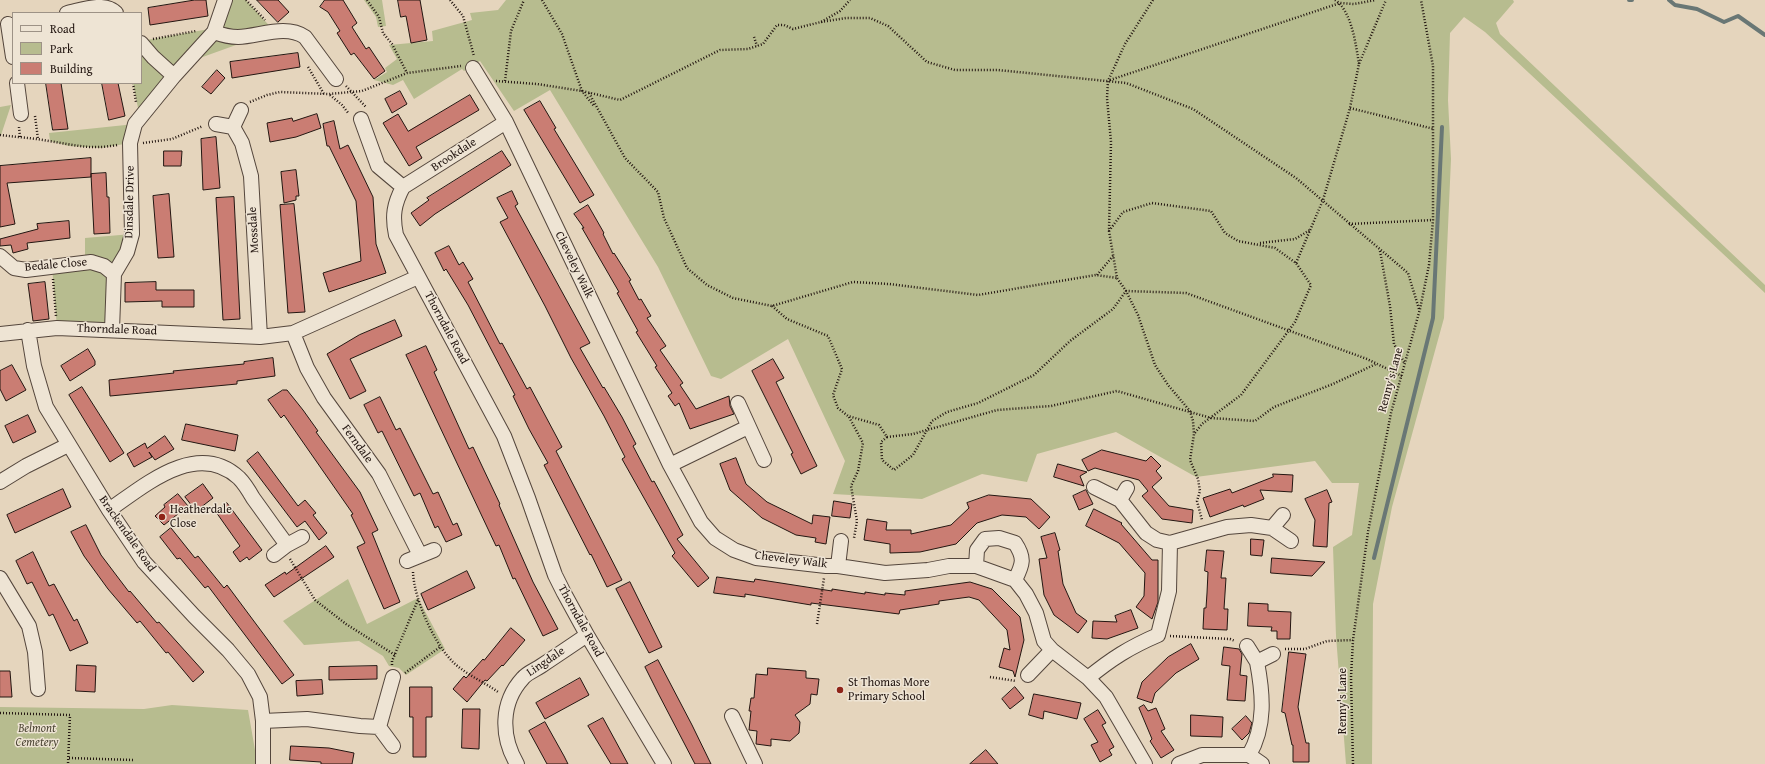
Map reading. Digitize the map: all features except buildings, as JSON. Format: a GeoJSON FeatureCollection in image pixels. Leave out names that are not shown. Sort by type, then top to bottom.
{"type":"FeatureCollection","features":[{"type":"Feature","properties":{"kind":"street","name":"Dinsdale Drive"},"geometry":{"type":"LineString","coordinates":[[114,274],[128,252],[132,234],[130,143],[135,124],[214,30],[225,0]]}},
{"type":"Feature","properties":{"kind":"street"},"geometry":{"type":"LineString","coordinates":[[73,12],[101,7],[112,7]]}},
{"type":"Feature","properties":{"kind":"street"},"geometry":{"type":"LineString","coordinates":[[7,24],[12,52]]}},
{"type":"Feature","properties":{"kind":"street"},"geometry":{"type":"LineString","coordinates":[[214,30],[237,37],[291,30],[299,33],[305,37],[318,59],[336,79]]}},
{"type":"Feature","properties":{"kind":"street"},"geometry":{"type":"LineString","coordinates":[[145,41],[153,57],[174,76]]}},
{"type":"Feature","properties":{"kind":"street","name":"Cheveley Walk"},"geometry":{"type":"LineString","coordinates":[[473,68],[506,122],[670,464],[701,522],[715,538],[734,550],[756,558],[885,573],[928,570],[949,566],[976,566]]}},
{"type":"Feature","properties":{"kind":"street"},"geometry":{"type":"LineString","coordinates":[[17,84],[21,114]]}},
{"type":"Feature","properties":{"kind":"street"},"geometry":{"type":"LineString","coordinates":[[212,123],[233,127],[242,107]]}},
{"type":"Feature","properties":{"kind":"street"},"geometry":{"type":"LineString","coordinates":[[358,120],[378,166],[403,187],[397,198],[393,211],[394,223],[396,235],[418,277]]}},
{"type":"Feature","properties":{"kind":"street","name":"Brookdale"},"geometry":{"type":"LineString","coordinates":[[403,187],[506,122]]}},
{"type":"Feature","properties":{"kind":"street","name":"Mossdale"},"geometry":{"type":"LineString","coordinates":[[233,127],[242,143],[251,176],[260,337]]}},
{"type":"Feature","properties":{"kind":"street","name":"Bedale Close"},"geometry":{"type":"LineString","coordinates":[[0,256],[14,268],[26,270],[91,262],[104,266],[114,274]]}},
{"type":"Feature","properties":{"kind":"street"},"geometry":{"type":"LineString","coordinates":[[112,330],[114,274]]}},
{"type":"Feature","properties":{"kind":"street","name":"Thorndale Road"},"geometry":{"type":"LineString","coordinates":[[0,334],[57,328],[260,337],[292,333],[418,277],[504,436],[555,575],[587,635],[664,764]]}},
{"type":"Feature","properties":{"kind":"street","name":"Brackendale Road"},"geometry":{"type":"LineString","coordinates":[[28,330],[34,366],[46,407],[109,510],[144,562],[228,650],[248,674],[260,697],[263,721],[264,764]]}},
{"type":"Feature","properties":{"kind":"street","name":"Ferndale"},"geometry":{"type":"LineString","coordinates":[[292,333],[307,368],[324,398],[379,474],[420,555]]}},
{"type":"Feature","properties":{"kind":"street"},"geometry":{"type":"LineString","coordinates":[[738,403],[764,460]]}},
{"type":"Feature","properties":{"kind":"street"},"geometry":{"type":"LineString","coordinates":[[670,464],[748,427]]}},
{"type":"Feature","properties":{"kind":"street"},"geometry":{"type":"LineString","coordinates":[[0,482],[26,466],[68,445]]}},
{"type":"Feature","properties":{"kind":"street"},"geometry":{"type":"LineString","coordinates":[[109,510],[152,480],[180,466],[198,462],[214,464],[228,470],[240,478],[287,545]]}},
{"type":"Feature","properties":{"kind":"street"},"geometry":{"type":"LineString","coordinates":[[1094,487],[1124,494],[1146,533],[1157,540],[1170,543],[1204,532],[1227,527],[1251,525],[1272,528],[1291,541]]}},
{"type":"Feature","properties":{"kind":"street"},"geometry":{"type":"LineString","coordinates":[[1272,528],[1283,515]]}},
{"type":"Feature","properties":{"kind":"street"},"geometry":{"type":"LineString","coordinates":[[274,555],[287,545],[302,537]]}},
{"type":"Feature","properties":{"kind":"street"},"geometry":{"type":"LineString","coordinates":[[1015,580],[1022,567],[1022,554],[1015,543],[998,538],[985,539],[977,550],[976,566],[1015,580],[1030,601],[1036,613],[1044,641],[1052,650],[1088,678],[1106,697],[1145,764]]}},
{"type":"Feature","properties":{"kind":"street","name":"Cheveley Walk"},"geometry":{"type":"LineString","coordinates":[[832,566],[841,541]]}},
{"type":"Feature","properties":{"kind":"street"},"geometry":{"type":"LineString","coordinates":[[1088,678],[1112,658],[1134,645],[1158,635],[1168,591],[1170,543]]}},
{"type":"Feature","properties":{"kind":"street"},"geometry":{"type":"LineString","coordinates":[[407,561],[434,550]]}},
{"type":"Feature","properties":{"kind":"street"},"geometry":{"type":"LineString","coordinates":[[0,578],[16,601],[29,626],[35,652],[38,689]]}},
{"type":"Feature","properties":{"kind":"street","name":"Lingdale"},"geometry":{"type":"LineString","coordinates":[[517,764],[508,743],[504,720],[510,700],[523,678],[587,635]]}},
{"type":"Feature","properties":{"kind":"street"},"geometry":{"type":"LineString","coordinates":[[1247,646],[1257,662],[1261,682],[1261,717],[1257,741],[1248,755]]}},
{"type":"Feature","properties":{"kind":"street"},"geometry":{"type":"LineString","coordinates":[[1028,675],[1052,650]]}},
{"type":"Feature","properties":{"kind":"street"},"geometry":{"type":"LineString","coordinates":[[1257,662],[1273,654]]}},
{"type":"Feature","properties":{"kind":"street"},"geometry":{"type":"LineString","coordinates":[[379,727],[393,678]]}},
{"type":"Feature","properties":{"kind":"street"},"geometry":{"type":"LineString","coordinates":[[732,716],[755,764]]}},
{"type":"Feature","properties":{"kind":"street"},"geometry":{"type":"LineString","coordinates":[[263,721],[307,719],[379,727]]}},
{"type":"Feature","properties":{"kind":"street"},"geometry":{"type":"LineString","coordinates":[[379,727],[393,746]]}},
{"type":"Feature","properties":{"kind":"street"},"geometry":{"type":"LineString","coordinates":[[1179,764],[1202,755],[1248,755],[1262,764]]}},
{"type":"Feature","properties":{"kind":"path"},"geometry":{"type":"LineString","coordinates":[[246,0],[275,32]]}},
{"type":"Feature","properties":{"kind":"path"},"geometry":{"type":"LineString","coordinates":[[367,0],[379,17],[383,33],[392,44],[407,73]]}},
{"type":"Feature","properties":{"kind":"path"},"geometry":{"type":"LineString","coordinates":[[242,107],[267,95],[280,92],[329,94],[362,91],[407,73],[458,65],[473,68],[474,57],[463,16],[450,0]]}},
{"type":"Feature","properties":{"kind":"path"},"geometry":{"type":"LineString","coordinates":[[505,81],[511,31],[524,0]]}},
{"type":"Feature","properties":{"kind":"path"},"geometry":{"type":"LineString","coordinates":[[542,0],[562,34],[582,91],[595,107]]}},
{"type":"Feature","properties":{"kind":"path"},"geometry":{"type":"LineString","coordinates":[[1153,0],[1125,44],[1108,81],[1107,98],[1111,142],[1108,231],[1117,278],[1126,291],[1138,315],[1155,365],[1168,385],[1190,411],[1193,421],[1194,434],[1190,460],[1198,479],[1200,491],[1197,501],[1204,532]]}},
{"type":"Feature","properties":{"kind":"path"},"geometry":{"type":"LineString","coordinates":[[1335,0],[1340,3],[1354,36],[1359,64]]}},
{"type":"Feature","properties":{"kind":"path"},"geometry":{"type":"LineString","coordinates":[[1108,81],[1151,65],[1340,3],[1354,4],[1376,0]]}},
{"type":"Feature","properties":{"kind":"path"},"geometry":{"type":"LineString","coordinates":[[1296,263],[1323,200],[1350,108],[1359,64],[1386,0]]}},
{"type":"Feature","properties":{"kind":"path","name":"Renny's Lane"},"geometry":{"type":"LineString","coordinates":[[1353,764],[1351,691],[1353,640],[1368,532],[1391,413],[1420,309],[1429,265],[1433,220],[1433,66],[1420,0]]}},
{"type":"Feature","properties":{"kind":"path"},"geometry":{"type":"LineString","coordinates":[[821,22],[840,11],[850,1]]}},
{"type":"Feature","properties":{"kind":"path"},"geometry":{"type":"LineString","coordinates":[[485,86],[494,82],[505,81],[582,91],[620,100],[720,50],[748,49],[763,44],[777,25],[784,25],[793,29],[846,18],[870,18],[888,26],[927,62],[955,70],[998,70],[1126,83],[1193,109],[1296,178],[1408,273],[1420,309]]}},
{"type":"Feature","properties":{"kind":"path"},"geometry":{"type":"LineString","coordinates":[[145,41],[214,30]]}},
{"type":"Feature","properties":{"kind":"path"},"geometry":{"type":"LineString","coordinates":[[754,37],[757,46]]}},
{"type":"Feature","properties":{"kind":"path"},"geometry":{"type":"LineString","coordinates":[[318,59],[308,66],[324,94]]}},
{"type":"Feature","properties":{"kind":"path"},"geometry":{"type":"LineString","coordinates":[[329,94],[358,120],[372,112],[351,92]]}},
{"type":"Feature","properties":{"kind":"path"},"geometry":{"type":"LineString","coordinates":[[589,93],[595,107],[625,158],[658,192],[664,218],[687,268],[707,285],[733,298],[772,306],[853,282],[890,284],[978,295],[1096,275],[1117,278]]}},
{"type":"Feature","properties":{"kind":"path"},"geometry":{"type":"LineString","coordinates":[[1350,108],[1434,129]]}},
{"type":"Feature","properties":{"kind":"path"},"geometry":{"type":"LineString","coordinates":[[0,135],[50,141],[69,146],[101,148],[130,143],[148,143],[172,139],[212,123]]}},
{"type":"Feature","properties":{"kind":"path"},"geometry":{"type":"LineString","coordinates":[[1108,231],[1123,212],[1152,203],[1211,211],[1225,233],[1238,241],[1275,248],[1296,263],[1310,285],[1295,322],[1241,395],[1202,424],[1194,434]]}},
{"type":"Feature","properties":{"kind":"path"},"geometry":{"type":"LineString","coordinates":[[1350,224],[1433,220]]}},
{"type":"Feature","properties":{"kind":"path"},"geometry":{"type":"LineString","coordinates":[[1258,244],[1295,239],[1310,230]]}},
{"type":"Feature","properties":{"kind":"path"},"geometry":{"type":"LineString","coordinates":[[1380,250],[1390,306],[1394,344],[1405,364]]}},
{"type":"Feature","properties":{"kind":"path"},"geometry":{"type":"LineString","coordinates":[[1096,275],[1113,256]]}},
{"type":"Feature","properties":{"kind":"path"},"geometry":{"type":"LineString","coordinates":[[52,266],[57,328]]}},
{"type":"Feature","properties":{"kind":"path"},"geometry":{"type":"LineString","coordinates":[[1126,291],[1186,293],[1289,330],[1376,364],[1402,376]]}},
{"type":"Feature","properties":{"kind":"path"},"geometry":{"type":"LineString","coordinates":[[1126,291],[1113,309],[1070,341],[1034,375],[978,403],[947,412],[932,421],[925,431],[913,455],[894,470],[882,460],[881,442],[887,437],[925,431],[996,410],[1051,406],[1117,391],[1211,418],[1255,422],[1274,407],[1333,384],[1376,364]]}},
{"type":"Feature","properties":{"kind":"path"},"geometry":{"type":"LineString","coordinates":[[772,306],[787,319],[828,336],[842,369],[833,395],[838,408],[848,416],[863,443],[858,471],[851,486],[857,521],[854,538],[848,541],[841,541]]}},
{"type":"Feature","properties":{"kind":"path"},"geometry":{"type":"LineString","coordinates":[[848,416],[879,425],[887,437]]}},
{"type":"Feature","properties":{"kind":"path"},"geometry":{"type":"LineString","coordinates":[[292,561],[315,600],[346,624],[395,655]]}},
{"type":"Feature","properties":{"kind":"path"},"geometry":{"type":"LineString","coordinates":[[407,561],[412,570],[413,585],[418,600],[440,647],[455,664],[510,700]]}},
{"type":"Feature","properties":{"kind":"path"},"geometry":{"type":"LineString","coordinates":[[817,624],[832,566]]}},
{"type":"Feature","properties":{"kind":"path"},"geometry":{"type":"LineString","coordinates":[[418,600],[392,661],[393,678],[407,673],[440,647]]}},
{"type":"Feature","properties":{"kind":"path"},"geometry":{"type":"LineString","coordinates":[[1158,635],[1230,639],[1247,646]]}},
{"type":"Feature","properties":{"kind":"path"},"geometry":{"type":"LineString","coordinates":[[1273,654],[1278,649],[1305,649],[1326,640],[1353,640]]}},
{"type":"Feature","properties":{"kind":"path"},"geometry":{"type":"LineString","coordinates":[[990,678],[1020,681],[1028,675]]}},
{"type":"Feature","properties":{"kind":"path"},"geometry":{"type":"LineString","coordinates":[[0,713],[70,715],[68,764]]}},
{"type":"Feature","properties":{"kind":"path"},"geometry":{"type":"LineString","coordinates":[[69,758],[134,760]]}},
{"type":"Feature","properties":{"kind":"green space"},"geometry":{"type":"Polygon","coordinates":[[[225,0],[246,0],[275,32],[250,36],[236,45],[186,63],[140,118],[133,84],[142,84],[142,41],[215,28],[225,0]]]}},
{"type":"Feature","properties":{"kind":"green space"},"geometry":{"type":"Polygon","coordinates":[[[364,0],[382,0],[386,26],[378,27],[376,17],[364,0]]]}},
{"type":"Feature","properties":{"kind":"green space"},"geometry":{"type":"Polygon","coordinates":[[[506,0],[1513,0],[1514,2],[1496,23],[1500,34],[1765,285],[1765,293],[1485,32],[1464,17],[1450,33],[1448,100],[1451,159],[1444,318],[1392,507],[1373,604],[1372,764],[1346,764],[1336,636],[1333,547],[1352,535],[1359,483],[1332,483],[1315,461],[1196,477],[1116,432],[1037,454],[1027,482],[982,474],[922,499],[833,494],[845,461],[788,339],[721,379],[711,376],[658,267],[550,90],[514,111],[480,61],[464,71],[462,69],[414,99],[403,80],[393,85],[374,80],[387,72],[385,68],[397,59],[389,45],[433,41],[432,31],[472,20],[470,13],[498,10],[506,0]]]}},
{"type":"Feature","properties":{"kind":"green space"},"geometry":{"type":"Polygon","coordinates":[[[11,105],[1,135],[0,135],[0,107],[11,105]]]}},
{"type":"Feature","properties":{"kind":"green space"},"geometry":{"type":"Polygon","coordinates":[[[135,124],[130,143],[101,148],[69,146],[50,141],[49,133],[135,124]]]}},
{"type":"Feature","properties":{"kind":"green space"},"geometry":{"type":"Polygon","coordinates":[[[132,234],[114,274],[112,330],[57,328],[52,266],[85,262],[85,238],[132,234]]]}},
{"type":"Feature","properties":{"kind":"green space"},"geometry":{"type":"Polygon","coordinates":[[[348,579],[367,624],[418,598],[445,649],[406,675],[399,668],[389,666],[383,656],[359,641],[304,645],[283,621],[348,579]]]}},
{"type":"Feature","properties":{"kind":"green space","name":"Belmont Cemetery"},"geometry":{"type":"Polygon","coordinates":[[[172,705],[248,710],[255,750],[255,764],[0,764],[0,707],[144,709],[172,705]]]}},
{"type":"Feature","properties":{"kind":"waterway"},"geometry":{"type":"LineString","coordinates":[[1669,0],[1675,5],[1697,9],[1724,22],[1738,16],[1765,35]]}},
{"type":"Feature","properties":{"kind":"waterway"},"geometry":{"type":"LineString","coordinates":[[1374,558],[1433,318],[1442,127]]}},
{"type":"Feature","properties":{"kind":"place","name":"Heatherdale Close"},"geometry":{"type":"Point","coordinates":[162,517]}},
{"type":"Feature","properties":{"kind":"place","name":"St Thomas More Primary School"},"geometry":{"type":"Point","coordinates":[840,690]}}]}
